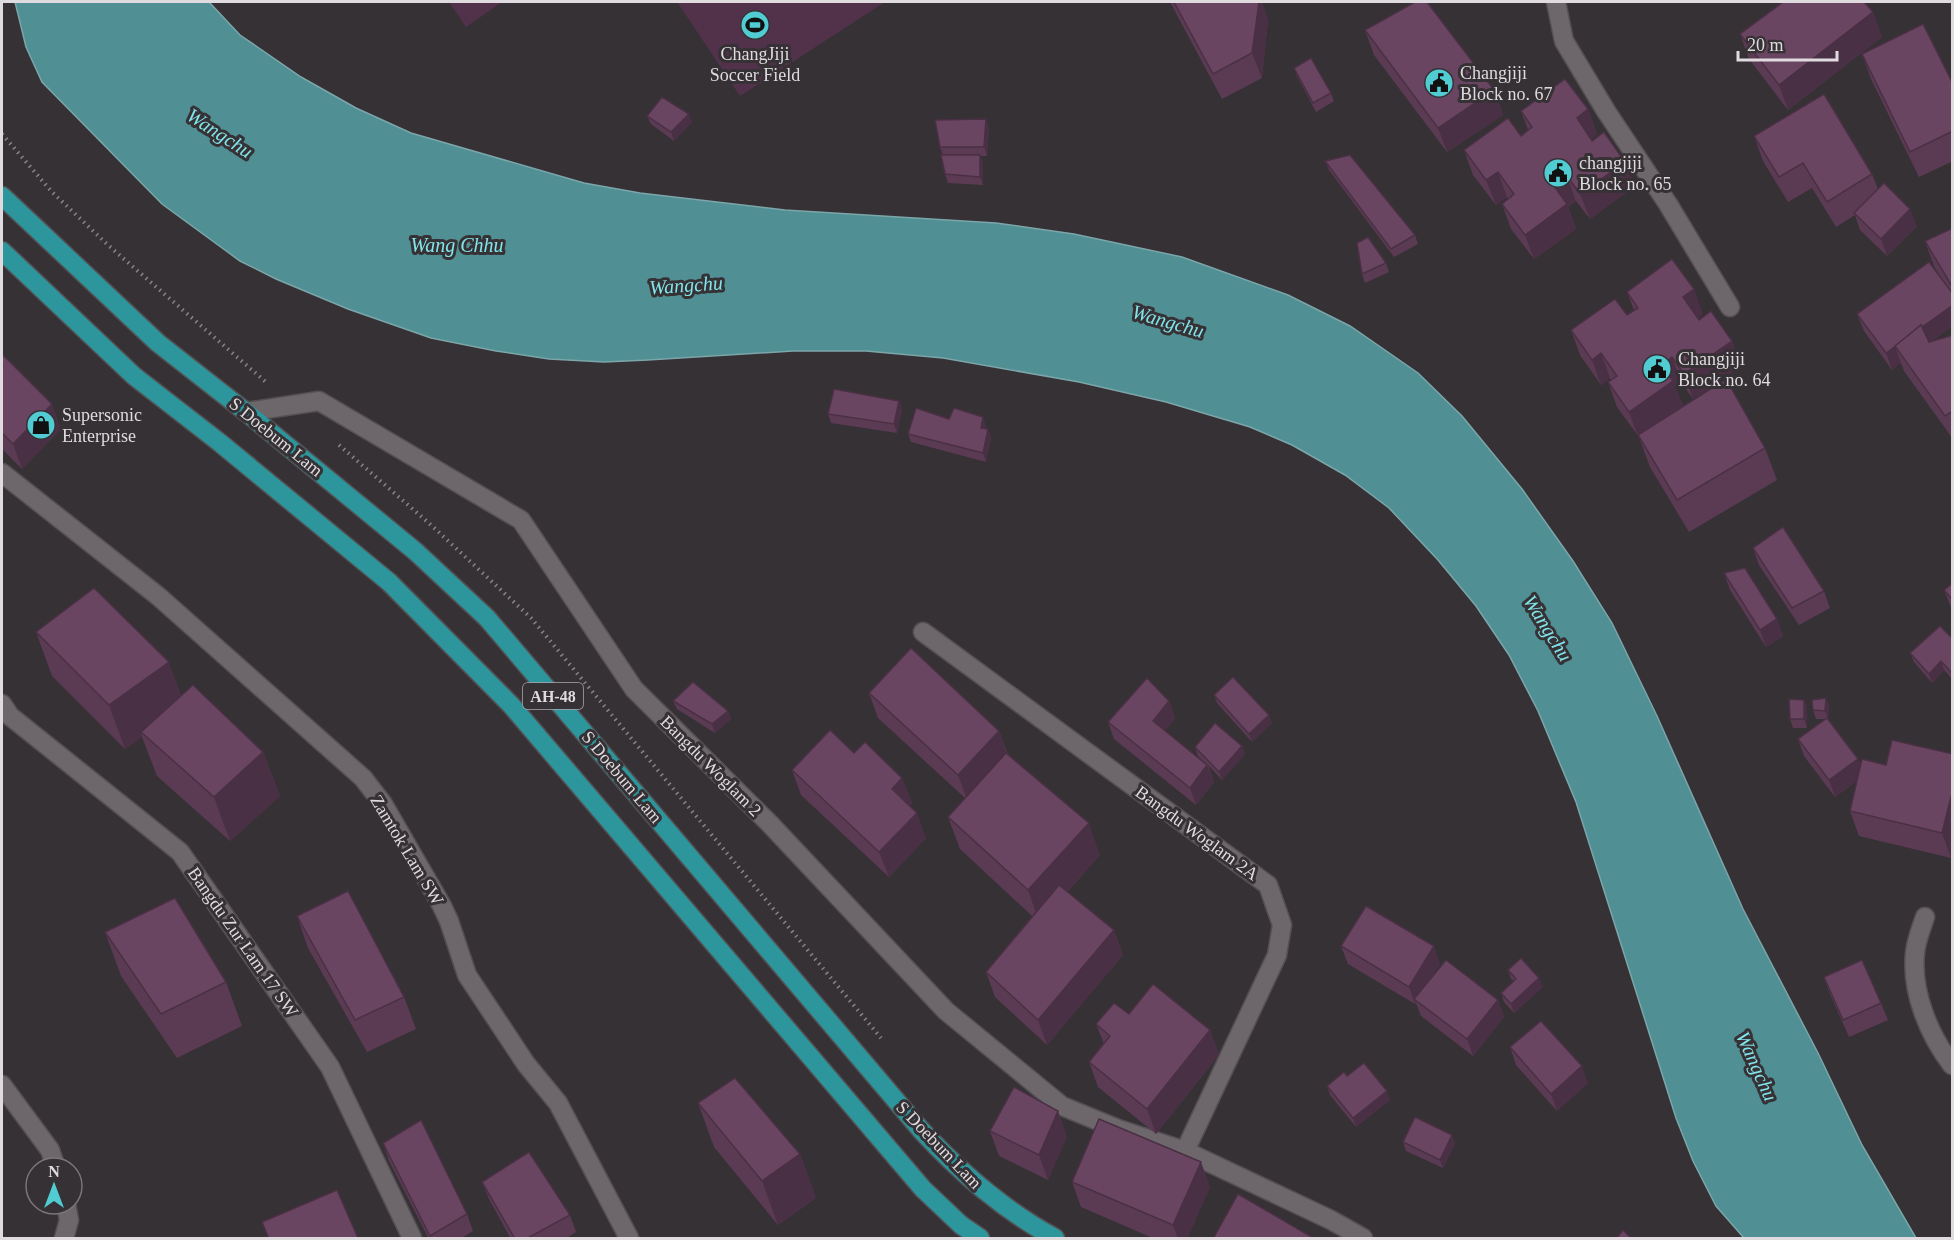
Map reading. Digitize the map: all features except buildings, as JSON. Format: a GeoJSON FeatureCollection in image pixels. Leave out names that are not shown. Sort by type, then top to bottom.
{"type":"FeatureCollection","features":[{"type":"Feature","properties":{"kind":"highway","name":"S Doebum Lam"},"geometry":{"type":"LineString","coordinates":[[2,195],[158,344],[246,412],[415,551],[487,618],[921,1130],[955,1167],[989,1196],[1029,1225],[1055,1239]]}},
{"type":"Feature","properties":{"kind":"highway","name":"S Doebum Lam"},"geometry":{"type":"LineString","coordinates":[[2,251],[134,376],[219,442],[389,582],[455,647],[511,705],[923,1189],[961,1225],[980,1239]]}},
{"type":"Feature","properties":{"kind":"street"},"geometry":{"type":"LineString","coordinates":[[1556,2],[1564,41],[1606,111],[1668,204],[1730,307]]}},
{"type":"Feature","properties":{"kind":"street","name":"Bangdu Woglam 2"},"geometry":{"type":"LineString","coordinates":[[246,412],[319,400],[521,520],[634,689],[770,824],[946,1011],[1062,1106],[1118,1129],[1185,1151],[1330,1220],[1363,1239]]}},
{"type":"Feature","properties":{"kind":"street","name":"Zamtok Lam SW"},"geometry":{"type":"LineString","coordinates":[[2,473],[158,596],[363,778],[383,804],[442,906],[467,975],[526,1064],[558,1103],[629,1239]]}},
{"type":"Feature","properties":{"kind":"street","name":"Bangdu Woglam 2A"},"geometry":{"type":"LineString","coordinates":[[923,632],[1268,885],[1282,925],[1277,955],[1185,1151]]}},
{"type":"Feature","properties":{"kind":"street","name":"Bangdu Zur Lam 17 SW"},"geometry":{"type":"LineString","coordinates":[[2,704],[10,716],[180,852],[330,1067],[412,1239]]}},
{"type":"Feature","properties":{"kind":"street"},"geometry":{"type":"LineString","coordinates":[[1925,917],[1915,952],[1915,978],[1925,1016],[1939,1047],[1953,1065]]}},
{"type":"Feature","properties":{"kind":"street"},"geometry":{"type":"LineString","coordinates":[[2,1085],[50,1150],[52,1156]]}},
{"type":"Feature","properties":{"kind":"street"},"geometry":{"type":"LineString","coordinates":[[64,1238],[68,1216]]}},
{"type":"Feature","properties":{"kind":"shaded area"},"geometry":{"type":"Polygon","coordinates":[[[449,2],[502,2],[466,27],[449,2]]]}},
{"type":"Feature","properties":{"kind":"shaded area"},"geometry":{"type":"Polygon","coordinates":[[[677,2],[885,2],[740,96],[677,2]]]}},
{"type":"Feature","properties":{"kind":"water","name":"Wang Chhu"},"geometry":{"type":"Polygon","coordinates":[[[15,2],[209,2],[240,35],[301,77],[356,108],[411,133],[584,183],[640,193],[785,210],[996,223],[1074,234],[1182,257],[1288,295],[1350,326],[1418,373],[1462,416],[1522,489],[1573,561],[1612,623],[1657,716],[1743,909],[1818,1053],[1862,1145],[1916,1238],[1744,1238],[1716,1206],[1693,1161],[1676,1118],[1576,802],[1538,711],[1509,655],[1476,606],[1438,560],[1389,508],[1345,475],[1292,445],[1250,427],[1166,402],[1079,382],[943,358],[866,351],[793,351],[604,362],[549,359],[431,338],[348,309],[276,279],[240,261],[162,204],[42,82],[26,47],[15,2]]]}},
{"type":"Feature","properties":{"kind":"place","name":"ChangJiji Soccer Field"},"geometry":{"type":"Point","coordinates":[755,25]}},
{"type":"Feature","properties":{"kind":"place","name":"Changjiji Block no. 67"},"geometry":{"type":"Point","coordinates":[1439,83]}},
{"type":"Feature","properties":{"kind":"place","name":"changjiji Block no. 65"},"geometry":{"type":"Point","coordinates":[1558,173]}},
{"type":"Feature","properties":{"kind":"place","name":"Changjiji Block no. 64"},"geometry":{"type":"Point","coordinates":[1657,369]}},
{"type":"Feature","properties":{"kind":"place","name":"Supersonic Enterprise"},"geometry":{"type":"Point","coordinates":[41,425]}},
{"type":"Feature","properties":{"kind":"water label","name":"Wangchu"},"geometry":{"type":"Point","coordinates":[220,133]}},
{"type":"Feature","properties":{"kind":"water label","name":"Wangchu"},"geometry":{"type":"Point","coordinates":[686,285]}},
{"type":"Feature","properties":{"kind":"water label","name":"Wangchu"},"geometry":{"type":"Point","coordinates":[1168,321]}},
{"type":"Feature","properties":{"kind":"water label","name":"Wangchu"},"geometry":{"type":"Point","coordinates":[1548,628]}},
{"type":"Feature","properties":{"kind":"water label","name":"Wangchu"},"geometry":{"type":"Point","coordinates":[1757,1066]}}]}
